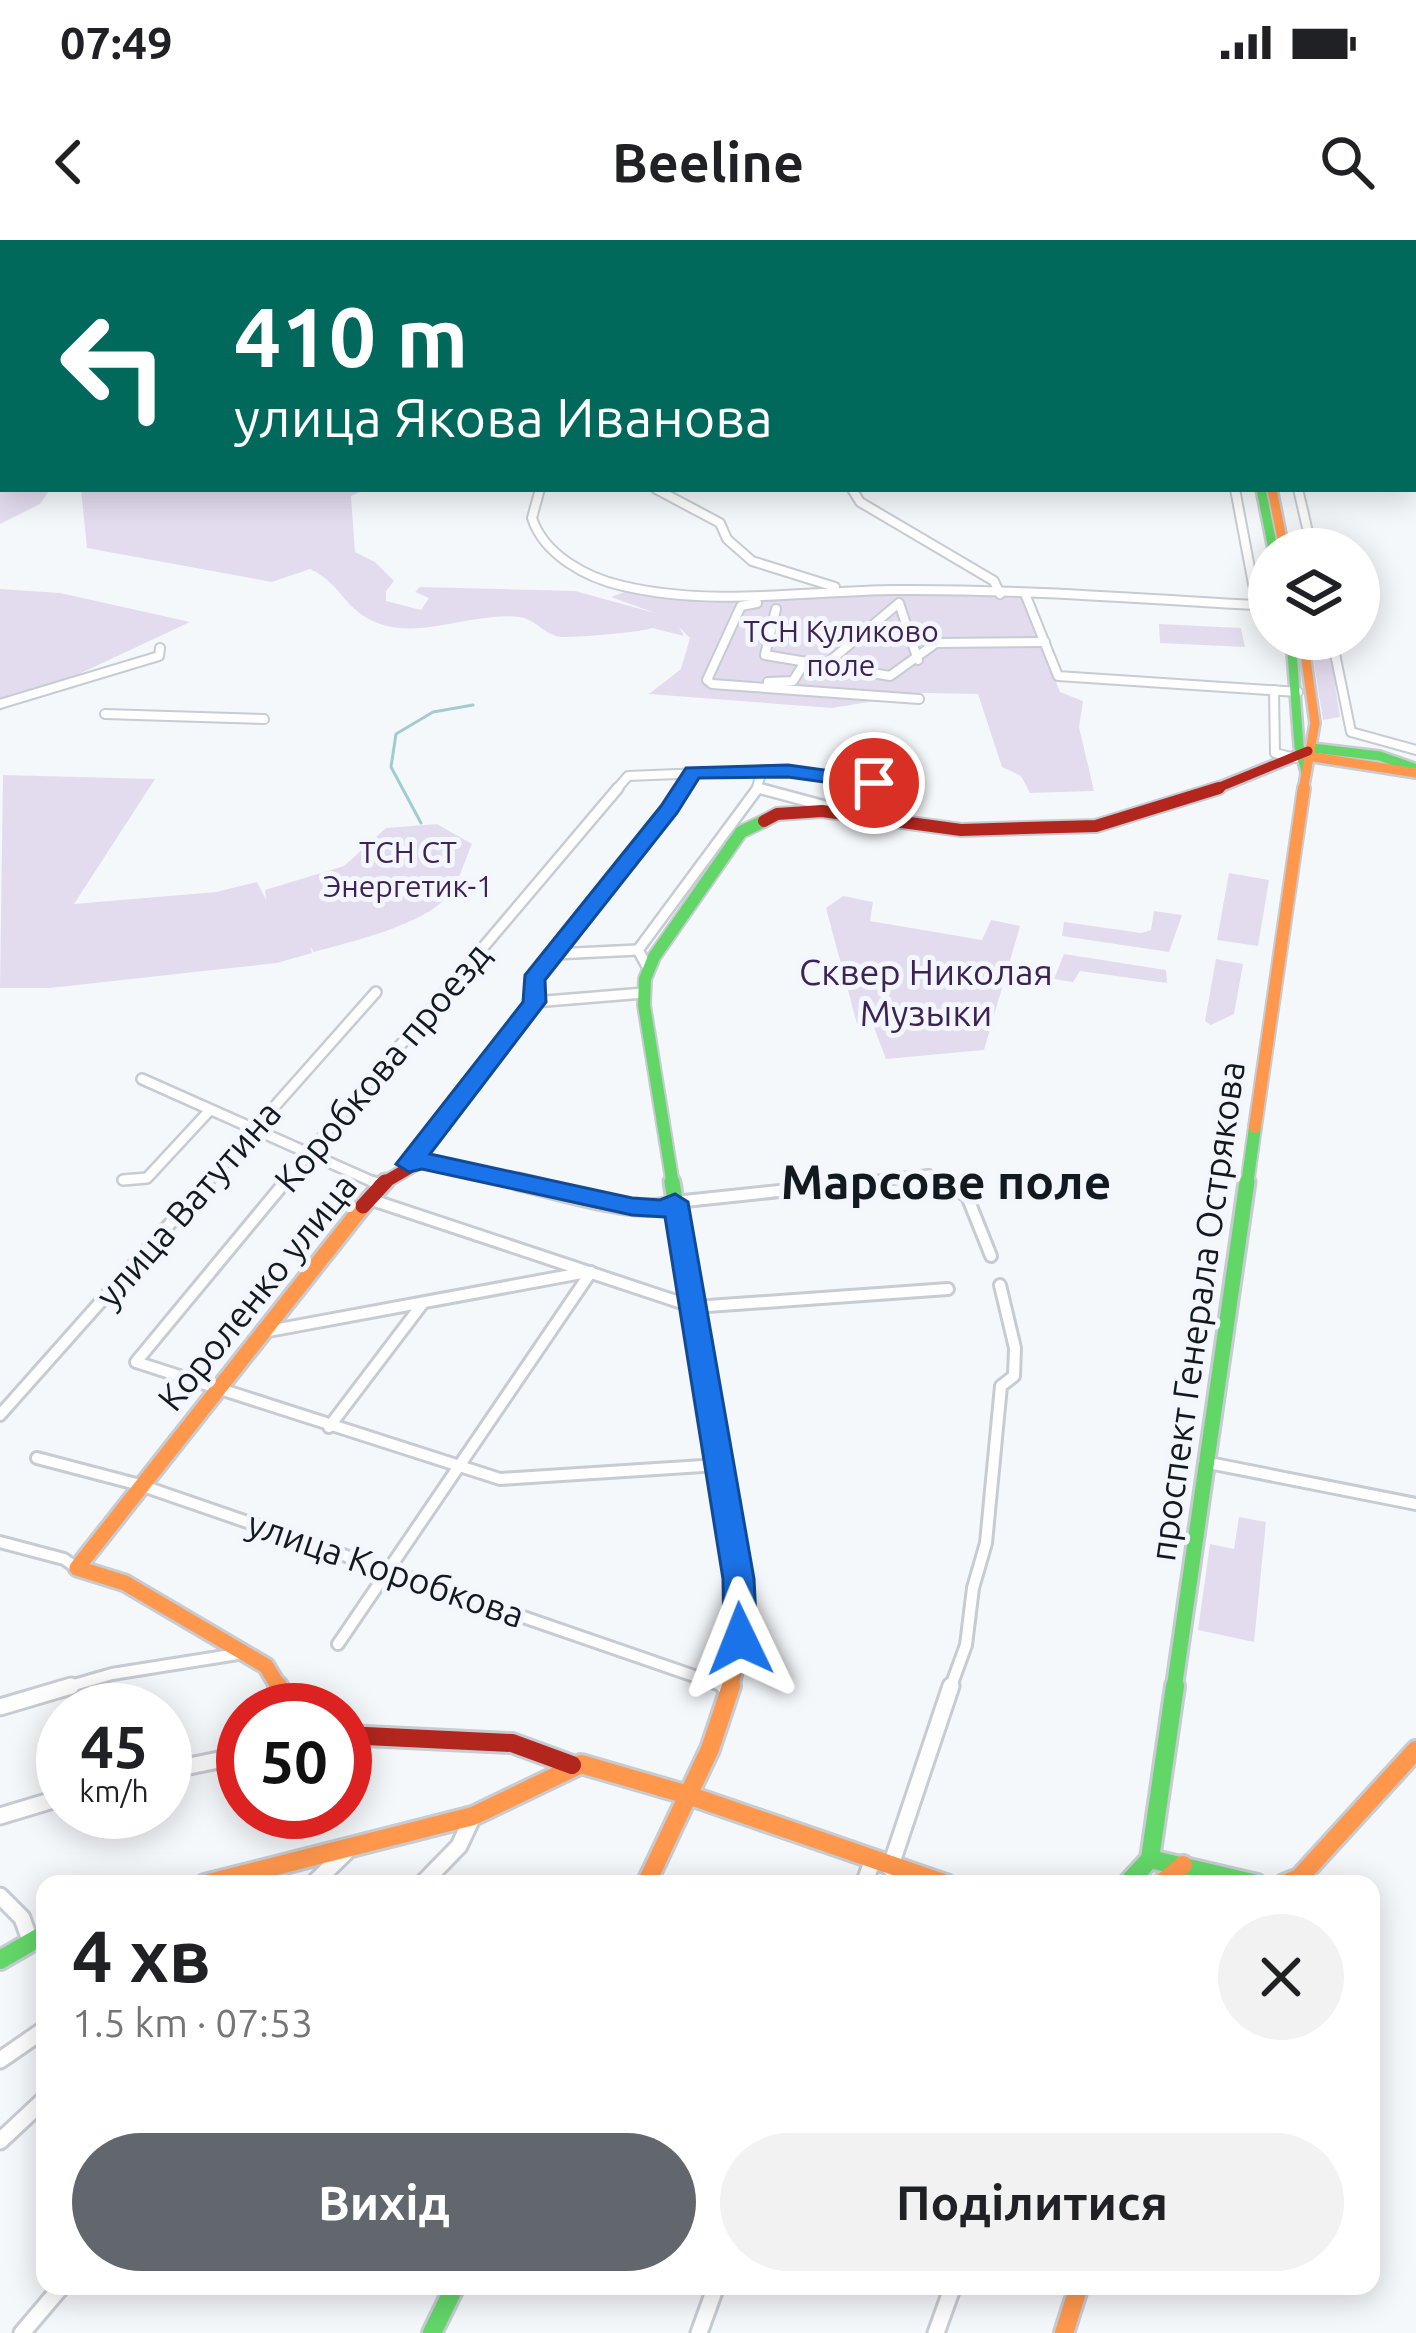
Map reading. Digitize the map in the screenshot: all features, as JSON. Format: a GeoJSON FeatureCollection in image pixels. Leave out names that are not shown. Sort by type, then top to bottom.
{"type":"FeatureCollection","features":[{"type":"Feature","properties":{"kind":"main road"},"geometry":{"type":"LineString","coordinates":[[1262,492],[1269,528]]}},
{"type":"Feature","properties":{"kind":"main road"},"geometry":{"type":"LineString","coordinates":[[1273,492],[1280,528]]}},
{"type":"Feature","properties":{"kind":"main road","name":"проспект Генерала Острякова"},"geometry":{"type":"LineString","coordinates":[[1294,660],[1299,757]]}},
{"type":"Feature","properties":{"kind":"main road","name":"проспект Генерала Острякова"},"geometry":{"type":"LineString","coordinates":[[1150,1875],[1204,1462],[1238,1260],[1312,683],[1307,660]]}},
{"type":"Feature","properties":{"kind":"main road"},"geometry":{"type":"LineString","coordinates":[[1299,757],[1394,765]]}},
{"type":"Feature","properties":{"kind":"main road"},"geometry":{"type":"LineString","coordinates":[[1264,772],[1287,768],[1299,757]]}},
{"type":"Feature","properties":{"kind":"main road"},"geometry":{"type":"LineString","coordinates":[[650,1875],[732,1689],[741,1605],[644,993],[649,968],[741,832],[759,820],[799,811],[961,830],[1096,826],[1299,757],[1416,771]]}},
{"type":"Feature","properties":{"kind":"main road"},"geometry":{"type":"LineString","coordinates":[[409,1164],[422,1161],[632,1206],[664,1209],[675,1202]]}},
{"type":"Feature","properties":{"kind":"main road","name":"Короленко улица"},"geometry":{"type":"LineString","coordinates":[[76,1568],[380,1185],[409,1164]]}},
{"type":"Feature","properties":{"kind":"main road"},"geometry":{"type":"LineString","coordinates":[[76,1568],[124,1583],[266,1666],[276,1683]]}},
{"type":"Feature","properties":{"kind":"main road"},"geometry":{"type":"LineString","coordinates":[[372,1736],[512,1743],[572,1765],[688,1795],[914,1875]]}},
{"type":"Feature","properties":{"kind":"main road"},"geometry":{"type":"LineString","coordinates":[[1299,1875],[1416,1750]]}},
{"type":"Feature","properties":{"kind":"main road"},"geometry":{"type":"LineString","coordinates":[[239,1875],[472,1816],[572,1765]]}},
{"type":"Feature","properties":{"kind":"main road"},"geometry":{"type":"LineString","coordinates":[[1135,1875],[1150,1858],[1222,1875]]}},
{"type":"Feature","properties":{"kind":"main road"},"geometry":{"type":"LineString","coordinates":[[1171,1875],[1183,1865]]}},
{"type":"Feature","properties":{"kind":"main road"},"geometry":{"type":"LineString","coordinates":[[0,1960],[36,1938]]}},
{"type":"Feature","properties":{"kind":"main road"},"geometry":{"type":"LineString","coordinates":[[432,2333],[451,2295]]}},
{"type":"Feature","properties":{"kind":"main road"},"geometry":{"type":"LineString","coordinates":[[1064,2333],[1076,2295]]}},
{"type":"Feature","properties":{"kind":"street"},"geometry":{"type":"LineString","coordinates":[[538,492],[530,507],[533,529],[555,555],[593,575],[646,590],[703,597],[844,590],[1000,594],[1028,600]]}},
{"type":"Feature","properties":{"kind":"street"},"geometry":{"type":"LineString","coordinates":[[662,492],[720,523],[730,549],[749,561],[844,590]]}},
{"type":"Feature","properties":{"kind":"street"},"geometry":{"type":"LineString","coordinates":[[855,492],[860,502],[994,581],[1000,594]]}},
{"type":"Feature","properties":{"kind":"street"},"geometry":{"type":"LineString","coordinates":[[1236,492],[1248,558]]}},
{"type":"Feature","properties":{"kind":"street"},"geometry":{"type":"LineString","coordinates":[[1299,492],[1307,528]]}},
{"type":"Feature","properties":{"kind":"street"},"geometry":{"type":"LineString","coordinates":[[919,699],[735,687],[707,680],[744,605],[874,592],[1248,605]]}},
{"type":"Feature","properties":{"kind":"street"},"geometry":{"type":"LineString","coordinates":[[1028,600],[1058,676],[1298,692]]}},
{"type":"Feature","properties":{"kind":"street"},"geometry":{"type":"LineString","coordinates":[[825,664],[898,603],[904,604],[918,660]]}},
{"type":"Feature","properties":{"kind":"street"},"geometry":{"type":"LineString","coordinates":[[776,609],[762,653],[890,676],[936,643],[1045,642]]}},
{"type":"Feature","properties":{"kind":"street"},"geometry":{"type":"LineString","coordinates":[[0,704],[132,661],[153,659],[160,648]]}},
{"type":"Feature","properties":{"kind":"street"},"geometry":{"type":"LineString","coordinates":[[1336,660],[1351,732],[1416,750]]}},
{"type":"Feature","properties":{"kind":"street"},"geometry":{"type":"LineString","coordinates":[[768,682],[793,681],[805,662]]}},
{"type":"Feature","properties":{"kind":"street"},"geometry":{"type":"LineString","coordinates":[[1274,690],[1275,753],[1299,757]]}},
{"type":"Feature","properties":{"kind":"street"},"geometry":{"type":"LineString","coordinates":[[105,714],[264,719]]}},
{"type":"Feature","properties":{"kind":"street"},"geometry":{"type":"LineString","coordinates":[[638,950],[758,788],[762,770]]}},
{"type":"Feature","properties":{"kind":"street"},"geometry":{"type":"LineString","coordinates":[[554,953],[670,809],[693,772],[762,770],[874,783]]}},
{"type":"Feature","properties":{"kind":"street","name":"Коробкова проезд"},"geometry":{"type":"LineString","coordinates":[[215,1391],[136,1362],[462,967],[631,775],[693,772]]}},
{"type":"Feature","properties":{"kind":"street"},"geometry":{"type":"LineString","coordinates":[[758,788],[838,806],[850,815]]}},
{"type":"Feature","properties":{"kind":"street"},"geometry":{"type":"LineString","coordinates":[[554,953],[638,950]]}},
{"type":"Feature","properties":{"kind":"street"},"geometry":{"type":"LineString","coordinates":[[638,950],[649,968]]}},
{"type":"Feature","properties":{"kind":"street","name":"Короленко улица"},"geometry":{"type":"LineString","coordinates":[[409,1164],[534,1002],[533,980],[554,953]]}},
{"type":"Feature","properties":{"kind":"street","name":"улица Ватутина"},"geometry":{"type":"LineString","coordinates":[[0,1415],[376,992]]}},
{"type":"Feature","properties":{"kind":"street"},"geometry":{"type":"LineString","coordinates":[[534,1002],[644,993]]}},
{"type":"Feature","properties":{"kind":"street"},"geometry":{"type":"LineString","coordinates":[[142,1079],[380,1185]]}},
{"type":"Feature","properties":{"kind":"street"},"geometry":{"type":"LineString","coordinates":[[123,1180],[147,1178],[210,1110]]}},
{"type":"Feature","properties":{"kind":"street"},"geometry":{"type":"LineString","coordinates":[[675,1202],[929,1175],[967,1196],[992,1256]]}},
{"type":"Feature","properties":{"kind":"street"},"geometry":{"type":"LineString","coordinates":[[369,1199],[694,1307],[948,1289]]}},
{"type":"Feature","properties":{"kind":"street"},"geometry":{"type":"LineString","coordinates":[[263,1332],[591,1272]]}},
{"type":"Feature","properties":{"kind":"street"},"geometry":{"type":"LineString","coordinates":[[338,1644],[591,1272]]}},
{"type":"Feature","properties":{"kind":"street"},"geometry":{"type":"LineString","coordinates":[[890,1868],[918,1774],[966,1645],[973,1588],[986,1543],[1001,1386],[1014,1376],[1015,1348],[1000,1285]]}},
{"type":"Feature","properties":{"kind":"street"},"geometry":{"type":"LineString","coordinates":[[329,1427],[423,1303]]}},
{"type":"Feature","properties":{"kind":"street"},"geometry":{"type":"LineString","coordinates":[[215,1391],[500,1479],[703,1466],[706,1460],[718,1460]]}},
{"type":"Feature","properties":{"kind":"street","name":"улица Коробкова"},"geometry":{"type":"LineString","coordinates":[[37,1458],[140,1485],[732,1689]]}},
{"type":"Feature","properties":{"kind":"street"},"geometry":{"type":"LineString","coordinates":[[1204,1462],[1416,1504]]}},
{"type":"Feature","properties":{"kind":"street"},"geometry":{"type":"LineString","coordinates":[[0,1542],[64,1559],[76,1568]]}},
{"type":"Feature","properties":{"kind":"street"},"geometry":{"type":"LineString","coordinates":[[0,1707],[112,1674],[244,1653]]}},
{"type":"Feature","properties":{"kind":"street"},"geometry":{"type":"LineString","coordinates":[[0,1816],[36,1805]]}},
{"type":"Feature","properties":{"kind":"street"},"geometry":{"type":"LineString","coordinates":[[431,1875],[459,1846],[472,1816]]}},
{"type":"Feature","properties":{"kind":"street"},"geometry":{"type":"LineString","coordinates":[[322,1875],[352,1845]]}},
{"type":"Feature","properties":{"kind":"street"},"geometry":{"type":"LineString","coordinates":[[867,1875],[872,1862]]}},
{"type":"Feature","properties":{"kind":"street"},"geometry":{"type":"LineString","coordinates":[[0,1896],[36,1936]]}},
{"type":"Feature","properties":{"kind":"street"},"geometry":{"type":"LineString","coordinates":[[0,1919],[14,1909]]}},
{"type":"Feature","properties":{"kind":"street"},"geometry":{"type":"LineString","coordinates":[[0,2060],[36,2036]]}},
{"type":"Feature","properties":{"kind":"street"},"geometry":{"type":"LineString","coordinates":[[0,2140],[36,2107]]}},
{"type":"Feature","properties":{"kind":"street"},"geometry":{"type":"LineString","coordinates":[[22,2333],[54,2295]]}},
{"type":"Feature","properties":{"kind":"street"},"geometry":{"type":"LineString","coordinates":[[699,2333],[713,2295]]}},
{"type":"Feature","properties":{"kind":"street"},"geometry":{"type":"LineString","coordinates":[[937,2333],[950,2295]]}},
{"type":"Feature","properties":{"kind":"green space"},"geometry":{"type":"Polygon","coordinates":[[[0,492],[48,492],[40,504],[0,524],[0,492]]]}},
{"type":"Feature","properties":{"kind":"green space","name":"ТСН Куликово поле"},"geometry":{"type":"Polygon","coordinates":[[[81,492],[360,492],[351,496],[355,552],[375,562],[394,581],[386,591],[386,601],[421,610],[429,598],[415,592],[420,587],[575,591],[655,613],[611,597],[632,589],[661,594],[844,592],[1023,598],[1060,692],[1083,701],[1079,727],[1094,791],[1030,793],[1021,776],[1002,767],[978,694],[924,693],[832,708],[649,694],[681,669],[690,638],[679,627],[684,636],[652,628],[561,637],[525,618],[502,616],[396,628],[358,612],[330,582],[310,569],[272,582],[87,548],[81,492]]]}},
{"type":"Feature","properties":{"kind":"green space"},"geometry":{"type":"Polygon","coordinates":[[[0,589],[60,593],[190,622],[0,711],[0,589]]]}},
{"type":"Feature","properties":{"kind":"green space"},"geometry":{"type":"Polygon","coordinates":[[[1159,624],[1241,628],[1245,647],[1160,643],[1159,624]]]}},
{"type":"Feature","properties":{"kind":"green space"},"geometry":{"type":"Polygon","coordinates":[[[1313,660],[1331,660],[1340,717],[1323,720],[1313,660]]]}},
{"type":"Feature","properties":{"kind":"green space","name":"ТСН СТ Энергетик-1"},"geometry":{"type":"Polygon","coordinates":[[[3,775],[155,779],[74,904],[216,892],[257,882],[266,900],[265,890],[344,866],[386,828],[437,824],[472,844],[455,884],[437,906],[366,938],[314,952],[310,947],[312,953],[277,963],[50,988],[0,988],[3,775]]]}},
{"type":"Feature","properties":{"kind":"green space"},"geometry":{"type":"Polygon","coordinates":[[[1229,873],[1269,880],[1258,946],[1217,940],[1229,873]]]}},
{"type":"Feature","properties":{"kind":"green space","name":"Сквер Николая Музыки"},"geometry":{"type":"Polygon","coordinates":[[[843,896],[873,902],[870,921],[982,940],[991,920],[1020,926],[984,1050],[886,1059],[873,1025],[857,1024],[826,908],[843,896]]]}},
{"type":"Feature","properties":{"kind":"green space"},"geometry":{"type":"Polygon","coordinates":[[[1154,911],[1182,915],[1169,952],[1062,936],[1064,922],[1141,933],[1151,930],[1154,911]]]}},
{"type":"Feature","properties":{"kind":"green space"},"geometry":{"type":"Polygon","coordinates":[[[1064,954],[1166,970],[1167,983],[1080,971],[1073,982],[1054,979],[1064,954]]]}},
{"type":"Feature","properties":{"kind":"green space"},"geometry":{"type":"Polygon","coordinates":[[[1216,959],[1243,964],[1234,1014],[1211,1025],[1205,1021],[1216,959]]]}},
{"type":"Feature","properties":{"kind":"green space"},"geometry":{"type":"Polygon","coordinates":[[[1239,1517],[1266,1522],[1254,1642],[1198,1630],[1210,1544],[1234,1549],[1239,1517]]]}},
{"type":"Feature","properties":{"kind":"waterway"},"geometry":{"type":"LineString","coordinates":[[421,823],[391,767],[396,734],[433,712],[473,705]]}},
{"type":"Feature","properties":{"kind":"traffic: fast"},"geometry":{"type":"LineString","coordinates":[[1262,492],[1269,528]]}},
{"type":"Feature","properties":{"kind":"traffic: fast"},"geometry":{"type":"LineString","coordinates":[[1293,660],[1299,746],[1306,772]]}},
{"type":"Feature","properties":{"kind":"traffic: fast"},"geometry":{"type":"LineString","coordinates":[[1312,748],[1380,756],[1414,768]]}},
{"type":"Feature","properties":{"kind":"traffic: fast"},"geometry":{"type":"LineString","coordinates":[[705,1385],[644,1005],[645,979],[654,957],[741,832],[764,821]]}},
{"type":"Feature","properties":{"kind":"traffic: fast"},"geometry":{"type":"LineString","coordinates":[[1150,1859],[1255,1127]]}},
{"type":"Feature","properties":{"kind":"traffic: fast"},"geometry":{"type":"LineString","coordinates":[[1150,1859],[1218,1875]]}},
{"type":"Feature","properties":{"kind":"traffic: fast"},"geometry":{"type":"LineString","coordinates":[[1135,1875],[1150,1859]]}},
{"type":"Feature","properties":{"kind":"traffic: fast"},"geometry":{"type":"LineString","coordinates":[[0,1960],[36,1939]]}},
{"type":"Feature","properties":{"kind":"traffic: fast"},"geometry":{"type":"LineString","coordinates":[[432,2333],[451,2295]]}},
{"type":"Feature","properties":{"kind":"traffic: slow"},"geometry":{"type":"LineString","coordinates":[[1273,492],[1280,528]]}},
{"type":"Feature","properties":{"kind":"traffic: slow"},"geometry":{"type":"LineString","coordinates":[[1255,1127],[1314,739],[1315,706],[1307,660]]}},
{"type":"Feature","properties":{"kind":"traffic: slow"},"geometry":{"type":"LineString","coordinates":[[1307,756],[1416,773]]}},
{"type":"Feature","properties":{"kind":"traffic: slow"},"geometry":{"type":"LineString","coordinates":[[276,1683],[266,1666],[125,1583],[77,1568],[363,1206]]}},
{"type":"Feature","properties":{"kind":"traffic: slow"},"geometry":{"type":"LineString","coordinates":[[650,1875],[724,1714],[740,1642],[736,1552],[705,1385]]}},
{"type":"Feature","properties":{"kind":"traffic: slow"},"geometry":{"type":"LineString","coordinates":[[1302,1875],[1416,1750]]}},
{"type":"Feature","properties":{"kind":"traffic: slow"},"geometry":{"type":"LineString","coordinates":[[240,1875],[473,1816],[581,1764],[688,1795],[920,1875]]}},
{"type":"Feature","properties":{"kind":"traffic: slow"},"geometry":{"type":"LineString","coordinates":[[1171,1875],[1183,1865]]}},
{"type":"Feature","properties":{"kind":"traffic: slow"},"geometry":{"type":"LineString","coordinates":[[1064,2333],[1076,2295]]}},
{"type":"Feature","properties":{"kind":"traffic: jam"},"geometry":{"type":"LineString","coordinates":[[764,821],[777,814],[822,811],[961,830],[1096,826],[1234,783],[1308,751]]}},
{"type":"Feature","properties":{"kind":"traffic: jam"},"geometry":{"type":"LineString","coordinates":[[363,1206],[380,1185],[421,1161],[632,1206],[664,1209],[675,1202]]}},
{"type":"Feature","properties":{"kind":"traffic: jam"},"geometry":{"type":"LineString","coordinates":[[372,1736],[512,1743],[572,1765]]}},
{"type":"Feature","properties":{"kind":"district","name":"Марсове поле"},"geometry":{"type":"Point","coordinates":[946,1182]}},
{"type":"Feature","properties":{"kind":"route"},"geometry":{"type":"LineString","coordinates":[[740,1639],[739,1579],[675,1202],[664,1209],[632,1206],[422,1161],[409,1164],[534,1002],[533,980],[670,809],[693,772],[788,771],[874,783]]}}]}
